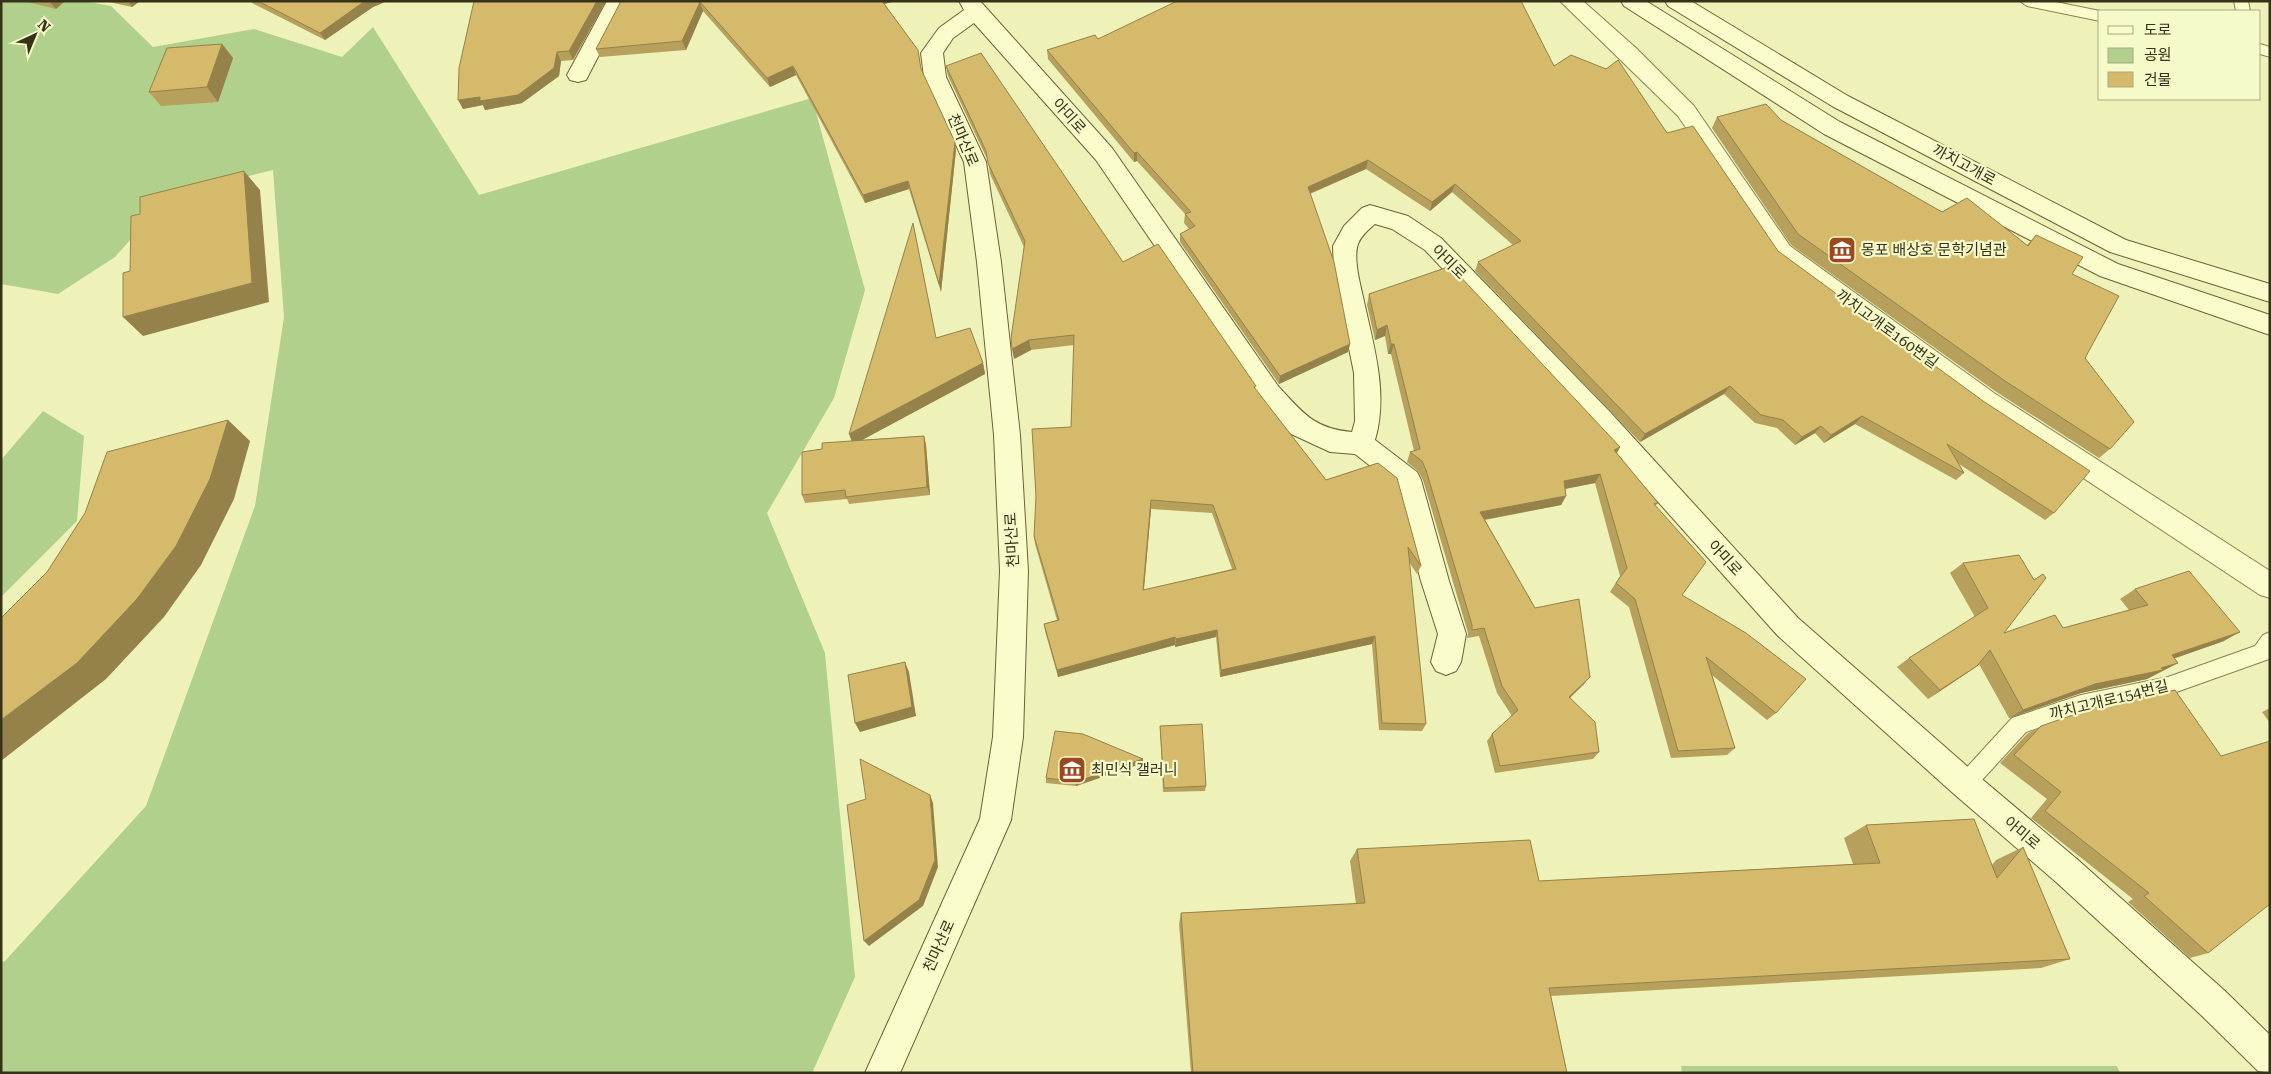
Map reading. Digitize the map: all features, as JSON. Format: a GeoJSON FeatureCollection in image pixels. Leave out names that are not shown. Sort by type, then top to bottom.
{"type":"FeatureCollection","features":[{"type":"Feature","properties":{"kind":"street"},"geometry":{"type":"LineString","coordinates":[[578,75],[617,1]]}},
{"type":"Feature","properties":{"kind":"street","name":"까치고개로160번길"},"geometry":{"type":"LineString","coordinates":[[1570,1],[1628,53],[1686,112],[1782,252],[1985,400],[2270,586]]}},
{"type":"Feature","properties":{"kind":"street"},"geometry":{"type":"LineString","coordinates":[[1631,1],[1832,128],[2109,270],[2270,325]]}},
{"type":"Feature","properties":{"kind":"street","name":"까치고개로"},"geometry":{"type":"LineString","coordinates":[[1675,1],[1840,101],[2118,246],[2270,293]]}},
{"type":"Feature","properties":{"kind":"street","name":"아미로"},"geometry":{"type":"LineString","coordinates":[[972,6],[1104,154],[1269,393],[1298,425],[1330,441],[1361,444],[1368,421],[1367,373],[1346,274],[1345,246],[1352,232],[1370,214],[1400,222],[1433,244],[1601,420],[1788,627],[2074,878],[2213,1003],[2270,1059]]}},
{"type":"Feature","properties":{"kind":"street","name":"천마산로"},"geometry":{"type":"LineString","coordinates":[[882,1073],[995,820],[1008,737],[1014,571],[1007,435],[990,262],[975,162],[935,77],[932,53],[946,33],[972,6]]}},
{"type":"Feature","properties":{"kind":"street"},"geometry":{"type":"LineString","coordinates":[[1361,444],[1408,480],[1435,581],[1452,634],[1446,662]]}},
{"type":"Feature","properties":{"kind":"lane"},"geometry":{"type":"LineString","coordinates":[[2027,1],[2098,16]]}},
{"type":"Feature","properties":{"kind":"lane","name":"까치고개로154번길"},"geometry":{"type":"LineString","coordinates":[[1965,784],[2019,725],[2081,704],[2168,686],[2262,653],[2270,641]]}},
{"type":"Feature","properties":{"kind":"green space"},"geometry":{"type":"Polygon","coordinates":[[[1,1],[83,1],[111,6],[153,47],[254,29],[342,57],[373,27],[479,195],[812,98],[865,290],[834,398],[767,513],[825,653],[855,977],[812,1073],[1,1073],[1,962],[5,961],[146,806],[255,506],[284,317],[273,170],[170,195],[115,257],[58,294],[1,284],[1,1]]]}},
{"type":"Feature","properties":{"kind":"green space"},"geometry":{"type":"Polygon","coordinates":[[[43,411],[84,436],[77,521],[1,597],[1,460],[43,411]]]}},
{"type":"Feature","properties":{"kind":"green space"},"geometry":{"type":"Polygon","coordinates":[[[1681,1066],[2117,1066],[2120,1073],[1682,1073],[1681,1066]]]}},
{"type":"Feature","properties":{"kind":"building"},"geometry":{"type":"Polygon","coordinates":[[[258,1],[365,1],[320,33],[258,1]]]}},
{"type":"Feature","properties":{"kind":"building"},"geometry":{"type":"Polygon","coordinates":[[[474,1],[597,1],[569,51],[557,52],[554,68],[518,95],[480,101],[480,97],[458,100],[459,68],[474,1]]]}},
{"type":"Feature","properties":{"kind":"building"},"geometry":{"type":"Polygon","coordinates":[[[621,1],[882,1],[918,50],[921,69],[955,142],[939,284],[908,181],[863,195],[793,66],[767,78],[700,2],[682,41],[596,49],[621,1]]]}},
{"type":"Feature","properties":{"kind":"building"},"geometry":{"type":"Polygon","coordinates":[[[1177,1],[1521,1],[1554,66],[1571,55],[1606,69],[1618,60],[1667,133],[1693,126],[1778,251],[1983,401],[2090,471],[2054,513],[1947,444],[1964,473],[1862,416],[1831,435],[1821,426],[1802,437],[1783,420],[1761,415],[1730,386],[1645,434],[1478,262],[1521,241],[1455,184],[1432,202],[1368,160],[1308,187],[1334,262],[1350,344],[1280,376],[1180,234],[1195,226],[1185,214],[1191,212],[1137,152],[1134,153],[1047,50],[1095,35],[1098,39],[1177,1]]]}},
{"type":"Feature","properties":{"kind":"building"},"geometry":{"type":"Polygon","coordinates":[[[222,44],[207,87],[149,92],[167,48],[222,44]]]}},
{"type":"Feature","properties":{"kind":"building"},"geometry":{"type":"Polygon","coordinates":[[[981,53],[1123,262],[1158,244],[1256,386],[1254,387],[1326,480],[1378,463],[1397,478],[1421,566],[1408,547],[1426,724],[1382,723],[1375,636],[1221,670],[1217,630],[1176,639],[1175,637],[1057,670],[1044,624],[1059,620],[1034,536],[1036,496],[1032,429],[1071,427],[1074,335],[1029,340],[1012,349],[1011,338],[1025,241],[988,163],[986,151],[946,66],[981,53]],[[1151,500],[1143,590],[1236,569],[1213,505],[1151,500]]]}},
{"type":"Feature","properties":{"kind":"building"},"geometry":{"type":"Polygon","coordinates":[[[1766,104],[1781,120],[1942,212],[1967,198],[2028,246],[2036,235],[2083,257],[2072,274],[2119,296],[2085,358],[2134,422],[2110,449],[2005,381],[1798,234],[1717,117],[1766,104]]]}},
{"type":"Feature","properties":{"kind":"building"},"geometry":{"type":"Polygon","coordinates":[[[244,171],[252,283],[123,317],[123,273],[130,271],[131,216],[140,214],[140,197],[244,171]]]}},
{"type":"Feature","properties":{"kind":"building"},"geometry":{"type":"Polygon","coordinates":[[[913,223],[936,338],[970,328],[983,363],[849,434],[913,223]]]}},
{"type":"Feature","properties":{"kind":"building"},"geometry":{"type":"Polygon","coordinates":[[[1448,267],[1451,274],[1456,272],[1620,447],[1614,450],[1658,503],[1654,504],[1706,562],[1682,595],[1746,633],[1806,679],[1776,713],[1706,657],[1735,748],[1678,751],[1635,599],[1616,583],[1627,568],[1600,474],[1564,481],[1566,496],[1480,512],[1535,608],[1579,599],[1590,677],[1569,697],[1595,722],[1599,752],[1500,766],[1492,734],[1518,710],[1502,686],[1484,628],[1472,630],[1426,470],[1422,461],[1410,452],[1420,449],[1394,344],[1391,344],[1387,325],[1377,330],[1369,294],[1448,267]]]}},
{"type":"Feature","properties":{"kind":"building"},"geometry":{"type":"Polygon","coordinates":[[[228,420],[210,479],[176,546],[137,599],[77,663],[1,720],[1,618],[47,572],[85,513],[107,452],[228,420]]]}},
{"type":"Feature","properties":{"kind":"building"},"geometry":{"type":"Polygon","coordinates":[[[924,436],[927,487],[846,497],[845,490],[802,495],[802,452],[822,449],[822,443],[924,436]]]}},
{"type":"Feature","properties":{"kind":"building"},"geometry":{"type":"Polygon","coordinates":[[[2019,555],[2034,580],[2043,574],[2046,578],[2004,633],[2055,615],[2063,628],[2148,605],[2135,589],[2189,571],[2240,632],[2172,655],[2178,663],[2161,668],[2163,670],[2095,684],[2023,710],[1990,650],[1977,666],[1940,690],[1909,658],[1988,608],[1963,563],[2019,555]]]}},
{"type":"Feature","properties":{"kind":"building"},"geometry":{"type":"Polygon","coordinates":[[[905,662],[912,707],[855,723],[848,675],[905,662]]]}},
{"type":"Feature","properties":{"kind":"building"},"geometry":{"type":"Polygon","coordinates":[[[2175,690],[2221,756],[2270,741],[2270,904],[2208,953],[2144,896],[2149,893],[2045,811],[2061,792],[2014,755],[2041,726],[2096,707],[2175,690]]]}},
{"type":"Feature","properties":{"kind":"building"},"geometry":{"type":"Polygon","coordinates":[[[1202,724],[1206,786],[1164,788],[1160,726],[1202,724]]]}},
{"type":"Feature","properties":{"kind":"building"},"geometry":{"type":"Polygon","coordinates":[[[1055,731],[1083,734],[1143,759],[1076,782],[1046,778],[1055,731]]]}},
{"type":"Feature","properties":{"kind":"building"},"geometry":{"type":"Polygon","coordinates":[[[860,759],[930,795],[935,860],[919,900],[864,941],[847,805],[866,799],[860,759]]]}},
{"type":"Feature","properties":{"kind":"building"},"geometry":{"type":"Polygon","coordinates":[[[1974,819],[1997,878],[2023,847],[2070,959],[1549,988],[1567,1073],[1193,1073],[1181,913],[1365,903],[1357,849],[1530,840],[1539,881],[1880,863],[1866,825],[1974,819]]]}},
{"type":"Feature","properties":{"kind":"place","name":"몽포 배상호 문학기념관"},"geometry":{"type":"Point","coordinates":[1842,250]}},
{"type":"Feature","properties":{"kind":"place","name":"최민식 갤러니"},"geometry":{"type":"Point","coordinates":[1072,770]}}]}
